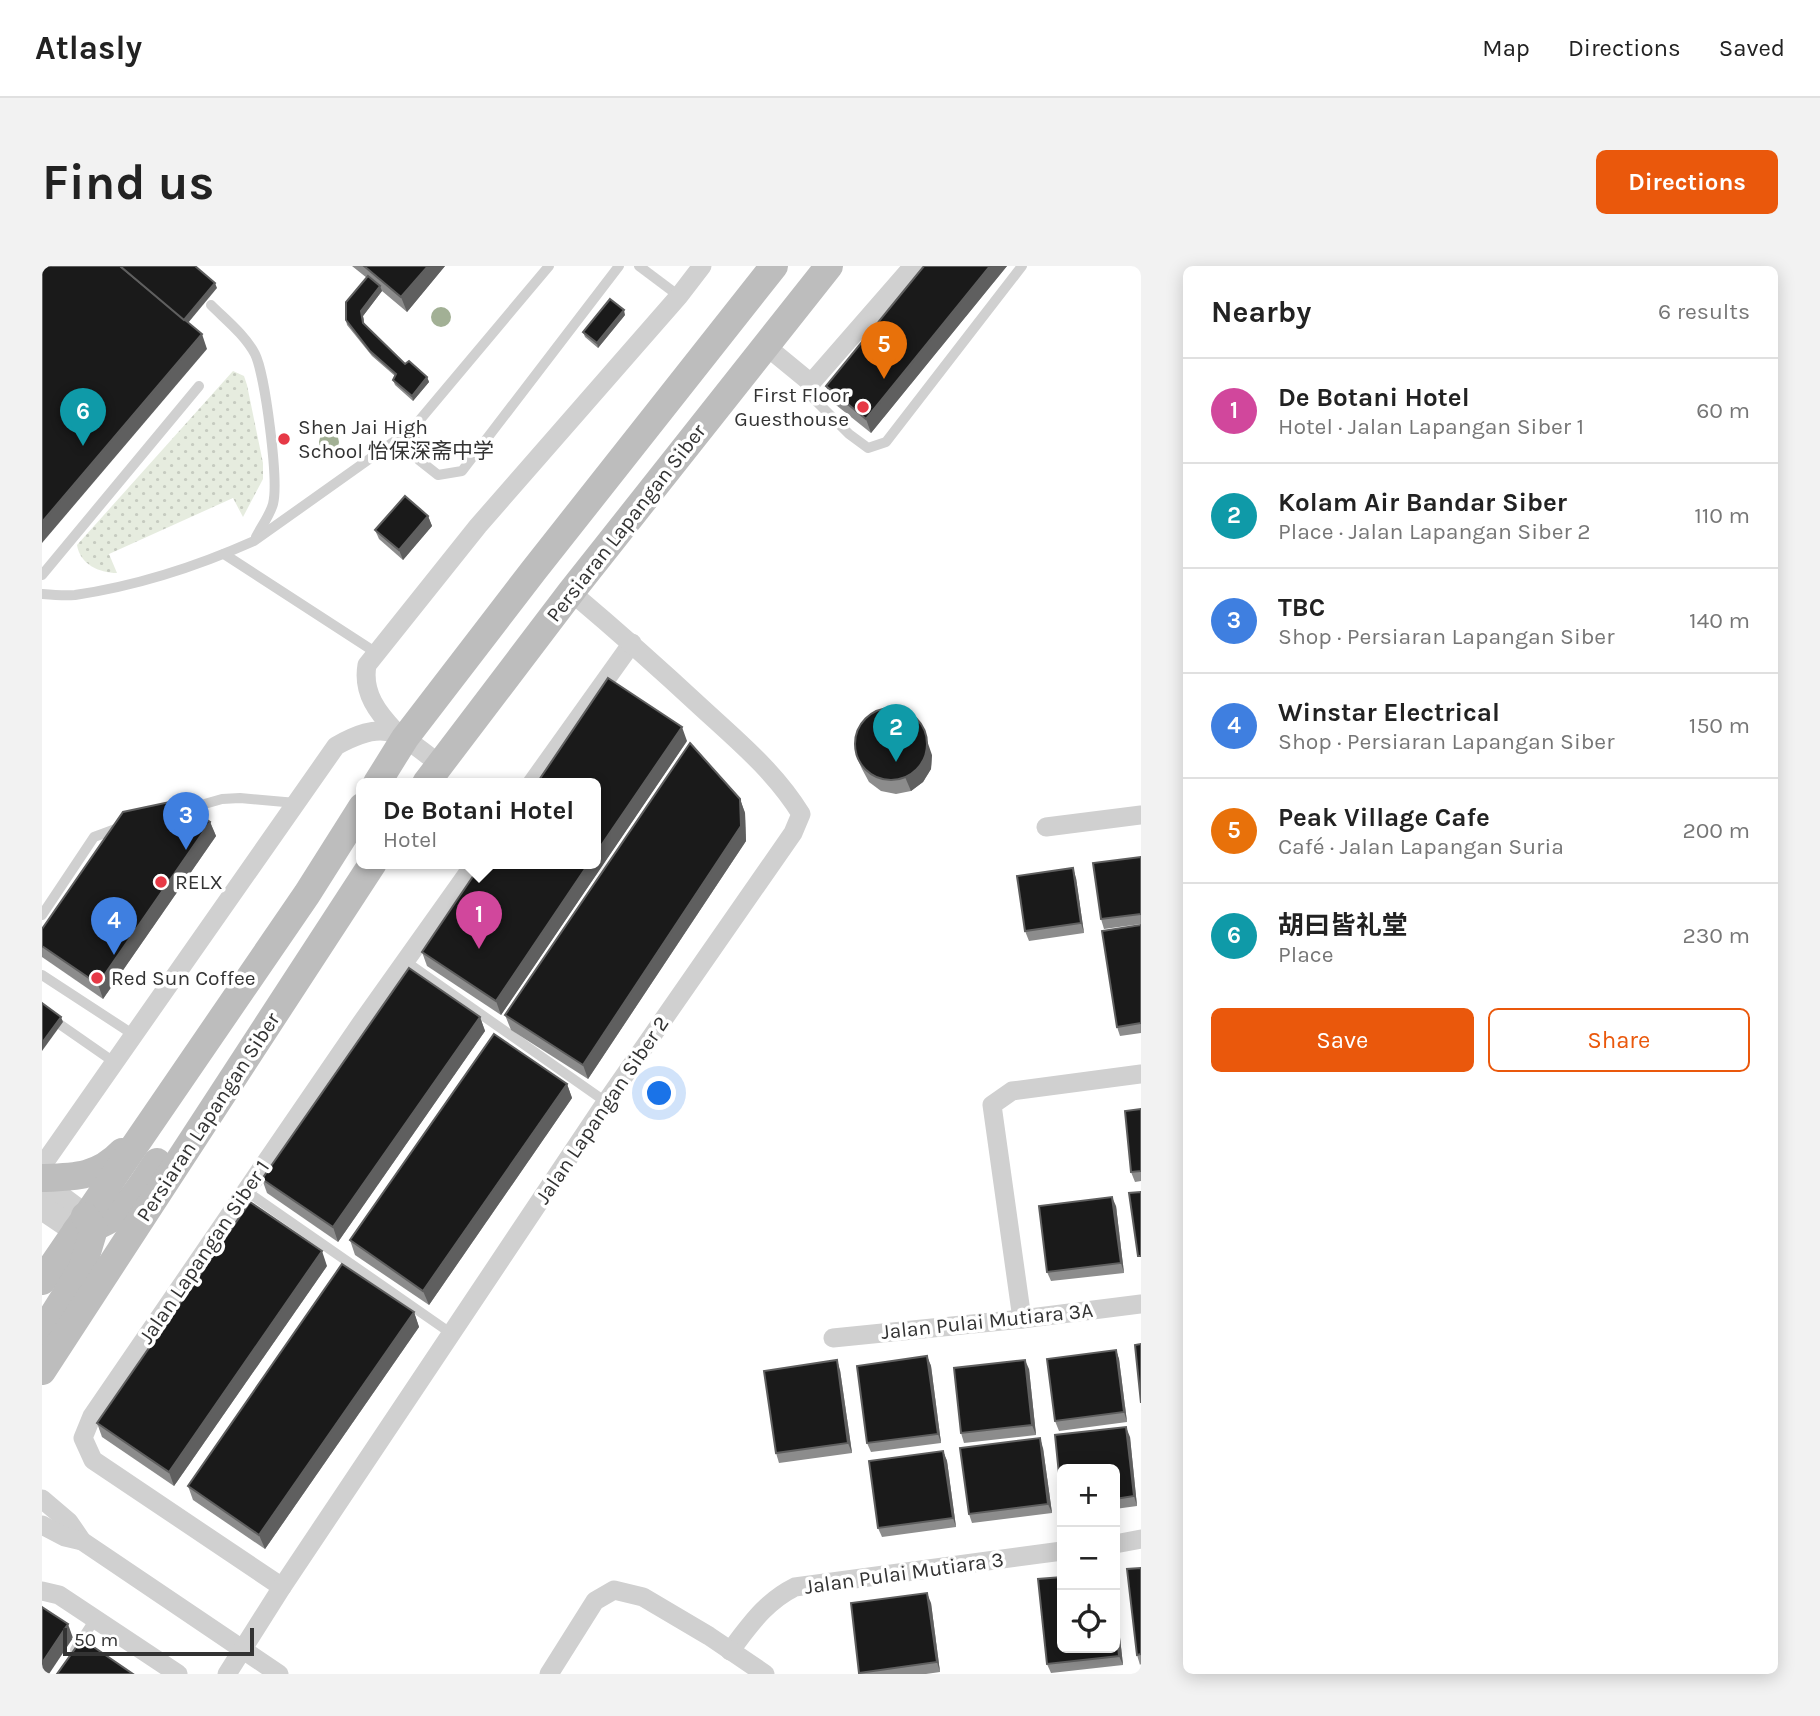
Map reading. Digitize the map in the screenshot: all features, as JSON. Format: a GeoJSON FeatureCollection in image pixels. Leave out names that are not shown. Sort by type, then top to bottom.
{"type":"FeatureCollection","features":[{"type":"Feature","properties":{"kind":"main road","name":"Persiaran Lapangan Siber"},"geometry":{"type":"LineString","coordinates":[[380,778],[401,735],[774,266]]}},
{"type":"Feature","properties":{"kind":"main road","name":"Persiaran Lapangan Siber"},"geometry":{"type":"LineString","coordinates":[[432,773],[571,592],[829,266]]}},
{"type":"Feature","properties":{"kind":"main road","name":"Persiaran Lapangan Siber"},"geometry":{"type":"LineString","coordinates":[[42,1281],[85,1225],[154,1116],[307,894],[356,816]]}},
{"type":"Feature","properties":{"kind":"main road","name":"Persiaran Lapangan Siber"},"geometry":{"type":"LineString","coordinates":[[42,1371],[369,869]]}},
{"type":"Feature","properties":{"kind":"main road"},"geometry":{"type":"LineString","coordinates":[[42,1332],[82,1269],[85,1225],[106,1224],[122,1212],[259,1017],[281,1007]]}},
{"type":"Feature","properties":{"kind":"main road"},"geometry":{"type":"LineString","coordinates":[[42,1178],[94,1173],[115,1160],[154,1116]]}},
{"type":"Feature","properties":{"kind":"street"},"geometry":{"type":"LineString","coordinates":[[432,773],[376,710],[365,676],[367,664],[478,526],[679,296],[702,266]]}},
{"type":"Feature","properties":{"kind":"street"},"geometry":{"type":"LineString","coordinates":[[766,346],[811,383],[913,266]]}},
{"type":"Feature","properties":{"kind":"street","name":"Jalan Lapangan Siber 2"},"geometry":{"type":"LineString","coordinates":[[227,1674],[282,1587],[606,1102],[793,832],[801,814],[787,791],[763,764],[632,643],[571,592]]}},
{"type":"Feature","properties":{"kind":"street"},"geometry":{"type":"LineString","coordinates":[[535,778],[632,643]]}},
{"type":"Feature","properties":{"kind":"street"},"geometry":{"type":"LineString","coordinates":[[42,1166],[336,746],[370,732],[401,735]]}},
{"type":"Feature","properties":{"kind":"street"},"geometry":{"type":"LineString","coordinates":[[1046,827],[1141,815]]}},
{"type":"Feature","properties":{"kind":"street","name":"Jalan Lapangan Siber 1"},"geometry":{"type":"LineString","coordinates":[[282,1587],[93,1460],[83,1438],[92,1416],[471,869]]}},
{"type":"Feature","properties":{"kind":"street"},"geometry":{"type":"LineString","coordinates":[[1022,1319],[992,1105],[1012,1091],[1141,1074]]}},
{"type":"Feature","properties":{"kind":"street"},"geometry":{"type":"LineString","coordinates":[[42,1184],[85,1225]]}},
{"type":"Feature","properties":{"kind":"street"},"geometry":{"type":"LineString","coordinates":[[42,1208],[85,1225]]}},
{"type":"Feature","properties":{"kind":"street","name":"Jalan Pulai Mutiara 3A"},"geometry":{"type":"LineString","coordinates":[[833,1338],[1141,1304]]}},
{"type":"Feature","properties":{"kind":"street"},"geometry":{"type":"LineString","coordinates":[[42,1499],[69,1522],[82,1541]]}},
{"type":"Feature","properties":{"kind":"street"},"geometry":{"type":"LineString","coordinates":[[42,1525],[65,1537],[82,1541],[279,1674]]}},
{"type":"Feature","properties":{"kind":"street"},"geometry":{"type":"LineString","coordinates":[[1120,1543],[1141,1539]]}},
{"type":"Feature","properties":{"kind":"street","name":"Jalan Pulai Mutiara 3"},"geometry":{"type":"LineString","coordinates":[[730,1651],[776,1597],[795,1587],[1057,1552]]}},
{"type":"Feature","properties":{"kind":"street"},"geometry":{"type":"LineString","coordinates":[[553,1672],[595,1601],[614,1590],[643,1597],[765,1674]]}},
{"type":"Feature","properties":{"kind":"street"},"geometry":{"type":"LineString","coordinates":[[42,1591],[59,1595],[178,1674]]}},
{"type":"Feature","properties":{"kind":"lane"},"geometry":{"type":"LineString","coordinates":[[42,594],[73,596],[157,576],[225,554],[254,541],[413,428],[548,266]]}},
{"type":"Feature","properties":{"kind":"lane"},"geometry":{"type":"LineString","coordinates":[[413,428],[419,460],[438,475],[462,471],[620,266]]}},
{"type":"Feature","properties":{"kind":"lane"},"geometry":{"type":"LineString","coordinates":[[639,266],[679,296]]}},
{"type":"Feature","properties":{"kind":"lane"},"geometry":{"type":"LineString","coordinates":[[811,383],[811,396],[849,434],[868,448],[886,442],[1022,266]]}},
{"type":"Feature","properties":{"kind":"lane"},"geometry":{"type":"LineString","coordinates":[[211,305],[241,334],[256,355],[266,406],[274,466],[273,504],[254,541]]}},
{"type":"Feature","properties":{"kind":"lane"},"geometry":{"type":"LineString","coordinates":[[42,575],[199,386]]}},
{"type":"Feature","properties":{"kind":"lane"},"geometry":{"type":"LineString","coordinates":[[225,554],[375,652]]}},
{"type":"Feature","properties":{"kind":"lane"},"geometry":{"type":"LineString","coordinates":[[170,813],[222,799],[296,803]]}},
{"type":"Feature","properties":{"kind":"lane"},"geometry":{"type":"LineString","coordinates":[[42,915],[94,837],[131,824]]}},
{"type":"Feature","properties":{"kind":"lane"},"geometry":{"type":"LineString","coordinates":[[405,961],[606,1102]]}},
{"type":"Feature","properties":{"kind":"lane"},"geometry":{"type":"LineString","coordinates":[[42,975],[134,1035]]}},
{"type":"Feature","properties":{"kind":"lane"},"geometry":{"type":"LineString","coordinates":[[42,1012],[114,1062]]}},
{"type":"Feature","properties":{"kind":"lane"},"geometry":{"type":"LineString","coordinates":[[246,1191],[452,1334]]}},
{"type":"Feature","properties":{"kind":"lane"},"geometry":{"type":"LineString","coordinates":[[66,1663],[95,1619]]}},
{"type":"Feature","properties":{"kind":"shaded area"},"geometry":{"type":"Polygon","coordinates":[[[233,371],[244,376],[247,385],[263,463],[263,479],[243,517],[233,498],[109,554],[117,573],[91,566],[82,557],[77,545],[233,371]]]}},
{"type":"Feature","properties":{"kind":"building"},"geometry":{"type":"Polygon","coordinates":[[[42,266],[120,266],[202,334],[42,522],[42,266]]]}},
{"type":"Feature","properties":{"kind":"building"},"geometry":{"type":"Polygon","coordinates":[[[120,266],[195,266],[215,283],[184,320],[120,266]]]}},
{"type":"Feature","properties":{"kind":"building"},"geometry":{"type":"Polygon","coordinates":[[[364,266],[428,266],[401,297],[364,266]]]}},
{"type":"Feature","properties":{"kind":"building"},"geometry":{"type":"Polygon","coordinates":[[[924,266],[990,266],[866,419],[826,386],[924,266]]]}},
{"type":"Feature","properties":{"kind":"building"},"geometry":{"type":"Polygon","coordinates":[[[368,276],[380,286],[361,311],[363,323],[405,364],[409,361],[427,377],[412,396],[393,380],[396,374],[370,351],[346,320],[346,302],[368,276]]]}},
{"type":"Feature","properties":{"kind":"building"},"geometry":{"type":"Polygon","coordinates":[[[610,299],[624,310],[597,343],[583,332],[610,299]]]}},
{"type":"Feature","properties":{"kind":"building"},"geometry":{"type":"Polygon","coordinates":[[[405,496],[428,516],[399,550],[375,530],[405,496]]]}},
{"type":"Feature","properties":{"kind":"building"},"geometry":{"type":"Polygon","coordinates":[[[608,678],[682,727],[601,846],[601,778],[540,778],[608,678]]]}},
{"type":"Feature","properties":{"kind":"building"},"geometry":{"type":"Polygon","coordinates":[[[891,708],[911,714],[921,724],[927,744],[921,764],[911,774],[891,780],[871,774],[861,764],[855,744],[861,724],[871,714],[891,708]]]}},
{"type":"Feature","properties":{"kind":"building"},"geometry":{"type":"Polygon","coordinates":[[[690,743],[740,799],[741,826],[583,1065],[505,1015],[690,743]]]}},
{"type":"Feature","properties":{"kind":"building"},"geometry":{"type":"Polygon","coordinates":[[[179,800],[210,822],[98,984],[42,946],[42,929],[123,812],[179,800]]]}},
{"type":"Feature","properties":{"kind":"building"},"geometry":{"type":"Polygon","coordinates":[[[1141,857],[1141,914],[1101,919],[1093,863],[1141,857]]]}},
{"type":"Feature","properties":{"kind":"building"},"geometry":{"type":"Polygon","coordinates":[[[1073,868],[1081,923],[1025,931],[1017,876],[1073,868]]]}},
{"type":"Feature","properties":{"kind":"building"},"geometry":{"type":"Polygon","coordinates":[[[478,869],[585,869],[496,1001],[422,952],[478,869]]]}},
{"type":"Feature","properties":{"kind":"building"},"geometry":{"type":"Polygon","coordinates":[[[1141,925],[1141,1023],[1117,1027],[1102,931],[1141,925]]]}},
{"type":"Feature","properties":{"kind":"building"},"geometry":{"type":"Polygon","coordinates":[[[409,968],[480,1017],[333,1227],[262,1179],[409,968]]]}},
{"type":"Feature","properties":{"kind":"building"},"geometry":{"type":"Polygon","coordinates":[[[42,1003],[61,1017],[42,1043],[42,1003]]]}},
{"type":"Feature","properties":{"kind":"building"},"geometry":{"type":"Polygon","coordinates":[[[494,1034],[567,1084],[423,1291],[350,1240],[494,1034]]]}},
{"type":"Feature","properties":{"kind":"building"},"geometry":{"type":"Polygon","coordinates":[[[1141,1109],[1141,1171],[1131,1172],[1125,1111],[1141,1109]]]}},
{"type":"Feature","properties":{"kind":"building"},"geometry":{"type":"Polygon","coordinates":[[[1141,1192],[1141,1256],[1138,1256],[1129,1193],[1141,1192]]]}},
{"type":"Feature","properties":{"kind":"building"},"geometry":{"type":"Polygon","coordinates":[[[1112,1197],[1121,1263],[1047,1272],[1039,1206],[1112,1197]]]}},
{"type":"Feature","properties":{"kind":"building"},"geometry":{"type":"Polygon","coordinates":[[[250,1202],[322,1251],[169,1472],[97,1423],[250,1202]]]}},
{"type":"Feature","properties":{"kind":"building"},"geometry":{"type":"Polygon","coordinates":[[[342,1264],[414,1312],[259,1535],[188,1486],[342,1264]]]}},
{"type":"Feature","properties":{"kind":"building"},"geometry":{"type":"Polygon","coordinates":[[[1141,1344],[1141,1403],[1135,1345],[1141,1344]]]}},
{"type":"Feature","properties":{"kind":"building"},"geometry":{"type":"Polygon","coordinates":[[[1116,1350],[1124,1412],[1055,1421],[1047,1359],[1116,1350]]]}},
{"type":"Feature","properties":{"kind":"building"},"geometry":{"type":"Polygon","coordinates":[[[927,1356],[938,1434],[867,1443],[857,1366],[927,1356]]]}},
{"type":"Feature","properties":{"kind":"building"},"geometry":{"type":"Polygon","coordinates":[[[837,1360],[848,1443],[776,1453],[764,1371],[837,1360]]]}},
{"type":"Feature","properties":{"kind":"building"},"geometry":{"type":"Polygon","coordinates":[[[1025,1360],[1032,1425],[961,1433],[954,1368],[1025,1360]]]}},
{"type":"Feature","properties":{"kind":"building"},"geometry":{"type":"Polygon","coordinates":[[[1126,1427],[1134,1496],[1120,1498],[1120,1464],[1058,1464],[1055,1435],[1126,1427]]]}},
{"type":"Feature","properties":{"kind":"building"},"geometry":{"type":"Polygon","coordinates":[[[1040,1438],[1048,1504],[969,1514],[960,1448],[1040,1438]]]}},
{"type":"Feature","properties":{"kind":"building"},"geometry":{"type":"Polygon","coordinates":[[[943,1451],[953,1518],[878,1528],[869,1461],[943,1451]]]}},
{"type":"Feature","properties":{"kind":"building"},"geometry":{"type":"Polygon","coordinates":[[[1141,1568],[1141,1654],[1137,1655],[1127,1569],[1141,1568]]]}},
{"type":"Feature","properties":{"kind":"building"},"geometry":{"type":"Polygon","coordinates":[[[1057,1577],[1057,1653],[1119,1653],[1119,1656],[1047,1664],[1038,1579],[1057,1577]]]}},
{"type":"Feature","properties":{"kind":"building"},"geometry":{"type":"Polygon","coordinates":[[[927,1593],[937,1662],[859,1673],[851,1603],[927,1593]]]}},
{"type":"Feature","properties":{"kind":"building"},"geometry":{"type":"Polygon","coordinates":[[[42,1607],[68,1624],[42,1663],[42,1607]]]}},
{"type":"Feature","properties":{"kind":"building"},"geometry":{"type":"Polygon","coordinates":[[[82,1639],[133,1674],[57,1674],[82,1639]]]}},
{"type":"Feature","properties":{"kind":"place","name":"Peak Village Cafe"},"geometry":{"type":"Point","coordinates":[884,379]}},
{"type":"Feature","properties":{"kind":"place","name":"First Floor Guesthouse"},"geometry":{"type":"Point","coordinates":[863,407]}},
{"type":"Feature","properties":{"kind":"place","name":"Shen Jai High School 怡保深斋中学"},"geometry":{"type":"Point","coordinates":[284,439]}},
{"type":"Feature","properties":{"kind":"place","name":"胡曰皆礼堂"},"geometry":{"type":"Point","coordinates":[83,446]}},
{"type":"Feature","properties":{"kind":"place","name":"Kolam Air Bandar Siber"},"geometry":{"type":"Point","coordinates":[896,762]}},
{"type":"Feature","properties":{"kind":"place","name":"TBC"},"geometry":{"type":"Point","coordinates":[186,850]}},
{"type":"Feature","properties":{"kind":"place","name":"RELX"},"geometry":{"type":"Point","coordinates":[161,882]}},
{"type":"Feature","properties":{"kind":"place","name":"De Botani Hotel"},"geometry":{"type":"Point","coordinates":[479,949]}},
{"type":"Feature","properties":{"kind":"place","name":"Winstar Electrical"},"geometry":{"type":"Point","coordinates":[114,955]}},
{"type":"Feature","properties":{"kind":"place","name":"Red Sun Coffee"},"geometry":{"type":"Point","coordinates":[97,978]}}]}
